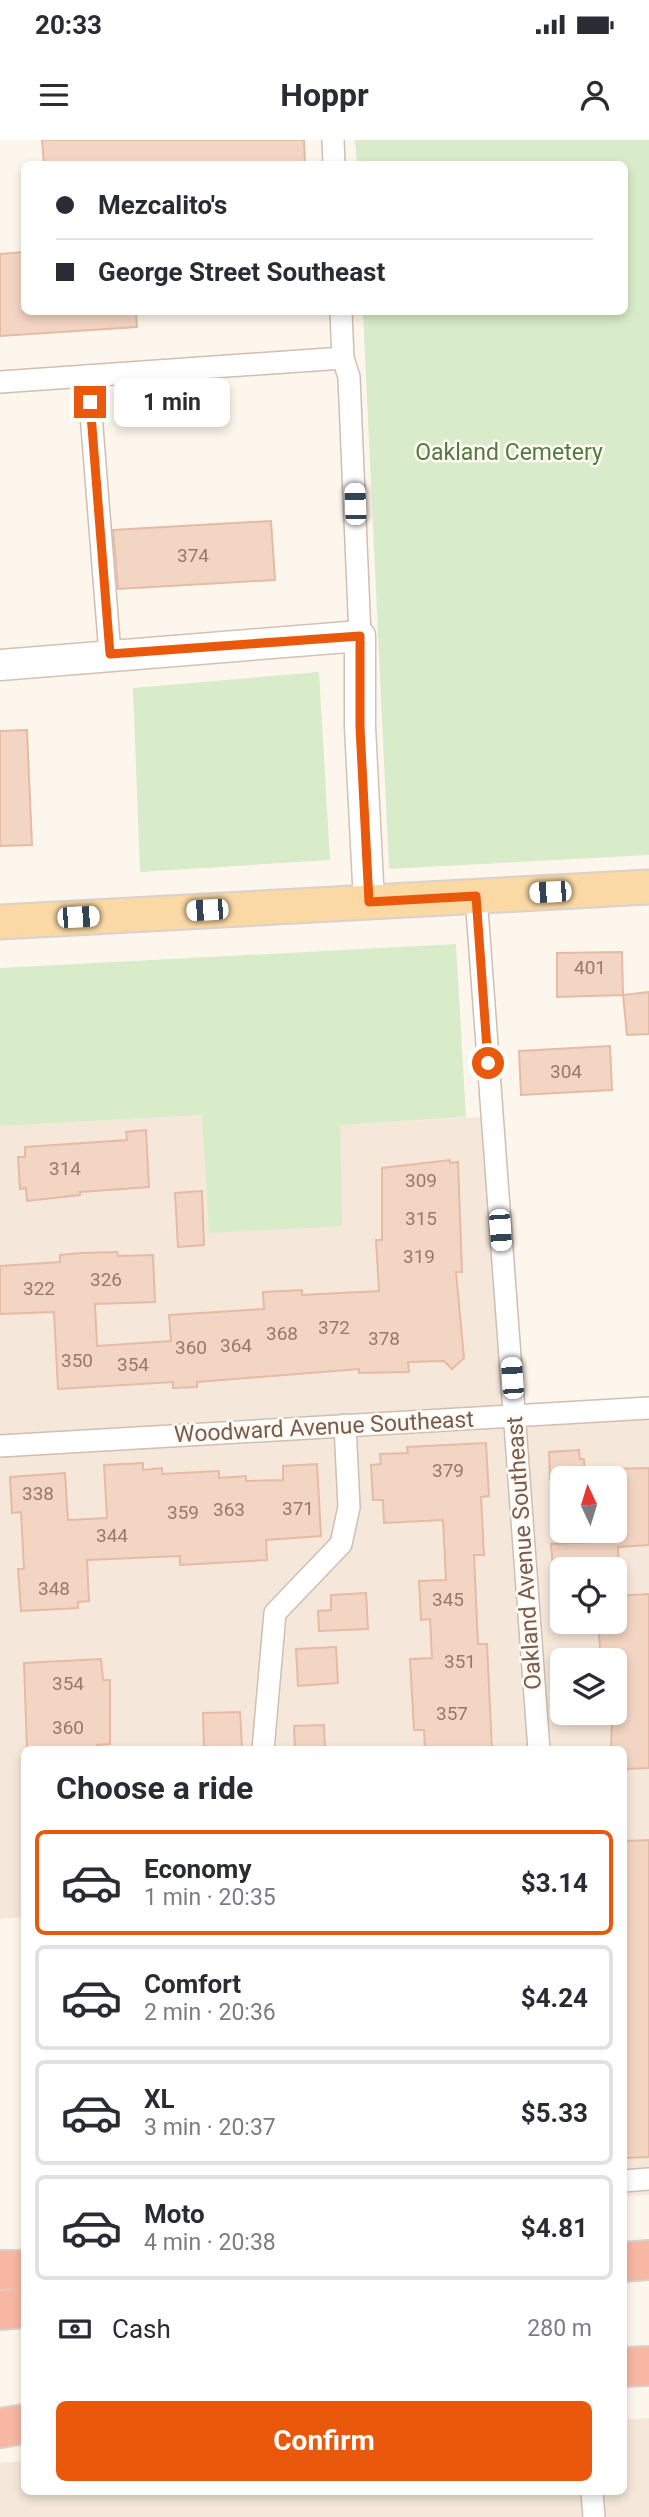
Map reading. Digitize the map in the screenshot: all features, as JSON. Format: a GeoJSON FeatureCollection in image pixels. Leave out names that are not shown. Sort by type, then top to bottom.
{"type":"FeatureCollection","features":[{"type":"Feature","properties":{"kind":"highway"},"geometry":{"type":"LineString","coordinates":[[627,2262],[649,2260]]}},
{"type":"Feature","properties":{"kind":"highway"},"geometry":{"type":"LineString","coordinates":[[0,2270],[21,2270]]}},
{"type":"Feature","properties":{"kind":"highway"},"geometry":{"type":"LineString","coordinates":[[0,2310],[21,2308]]}},
{"type":"Feature","properties":{"kind":"highway"},"geometry":{"type":"LineString","coordinates":[[627,2367],[649,2366]]}},
{"type":"Feature","properties":{"kind":"highway"},"geometry":{"type":"LineString","coordinates":[[0,2410],[21,2409]]}},
{"type":"Feature","properties":{"kind":"highway"},"geometry":{"type":"LineString","coordinates":[[0,2428],[21,2424]]}},
{"type":"Feature","properties":{"kind":"main road"},"geometry":{"type":"LineString","coordinates":[[0,665],[110,654],[360,636],[360,727],[369,902]]}},
{"type":"Feature","properties":{"kind":"main road"},"geometry":{"type":"LineString","coordinates":[[0,922],[649,887]]}},
{"type":"Feature","properties":{"kind":"street"},"geometry":{"type":"LineString","coordinates":[[333,140],[334,161]]}},
{"type":"Feature","properties":{"kind":"street"},"geometry":{"type":"LineString","coordinates":[[341,315],[343,358],[349,377],[360,636]]}},
{"type":"Feature","properties":{"kind":"street"},"geometry":{"type":"LineString","coordinates":[[0,382],[343,358]]}},
{"type":"Feature","properties":{"kind":"street"},"geometry":{"type":"LineString","coordinates":[[88,376],[110,654]]}},
{"type":"Feature","properties":{"kind":"street","name":"Oakland Avenue Southeast"},"geometry":{"type":"LineString","coordinates":[[476,896],[539,1746]]}},
{"type":"Feature","properties":{"kind":"street","name":"Woodward Avenue Southeast"},"geometry":{"type":"LineString","coordinates":[[0,1446],[649,1408]]}},
{"type":"Feature","properties":{"kind":"street"},"geometry":{"type":"LineString","coordinates":[[263,1746],[275,1613],[341,1544],[349,1507],[345,1426]]}},
{"type":"Feature","properties":{"kind":"street"},"geometry":{"type":"LineString","coordinates":[[627,2181],[649,2179]]}},
{"type":"Feature","properties":{"kind":"street"},"geometry":{"type":"LineString","coordinates":[[592,2495],[593,2517]]}},
{"type":"Feature","properties":{"kind":"shaded area"},"geometry":{"type":"Polygon","coordinates":[[[203,1115],[209,1232],[340,1125],[492,1116],[514,1415],[649,1408],[649,2195],[627,2196],[627,1746],[21,1746],[21,1917],[0,1919],[0,1126],[203,1115]]]}},
{"type":"Feature","properties":{"kind":"shaded area"},"geometry":{"type":"Polygon","coordinates":[[[649,2418],[649,2517],[0,2517],[0,2463],[21,2461],[21,2495],[627,2495],[627,2420],[649,2418]]]}},
{"type":"Feature","properties":{"kind":"green space","name":"Oakland Cemetery"},"geometry":{"type":"Polygon","coordinates":[[[355,140],[649,140],[649,855],[389,869],[363,315],[628,315],[628,161],[357,161],[355,140]]]}},
{"type":"Feature","properties":{"kind":"green space"},"geometry":{"type":"Polygon","coordinates":[[[319,672],[330,860],[140,872],[133,688],[319,672]]]}},
{"type":"Feature","properties":{"kind":"green space"},"geometry":{"type":"Polygon","coordinates":[[[456,944],[466,1117],[340,1125],[342,1226],[209,1233],[202,1115],[0,1126],[0,968],[456,944]]]}},
{"type":"Feature","properties":{"kind":"building"},"geometry":{"type":"Polygon","coordinates":[[[42,140],[304,140],[305,161],[44,161],[42,140]]]}},
{"type":"Feature","properties":{"kind":"building"},"geometry":{"type":"Polygon","coordinates":[[[21,252],[21,315],[136,315],[137,327],[0,336],[0,254],[21,252]]]}},
{"type":"Feature","properties":{"kind":"building"},"geometry":{"type":"Polygon","coordinates":[[[271,521],[275,580],[118,589],[113,530],[271,521]]]}},
{"type":"Feature","properties":{"kind":"building"},"geometry":{"type":"Polygon","coordinates":[[[27,730],[32,845],[0,846],[0,731],[27,730]]]}},
{"type":"Feature","properties":{"kind":"building"},"geometry":{"type":"Polygon","coordinates":[[[622,952],[623,995],[557,997],[557,953],[622,952]]]}},
{"type":"Feature","properties":{"kind":"building"},"geometry":{"type":"Polygon","coordinates":[[[649,992],[649,1034],[627,1035],[623,995],[649,992]]]}},
{"type":"Feature","properties":{"kind":"building"},"geometry":{"type":"Polygon","coordinates":[[[610,1046],[612,1090],[521,1095],[519,1051],[610,1046]]]}},
{"type":"Feature","properties":{"kind":"building"},"geometry":{"type":"Polygon","coordinates":[[[146,1130],[149,1187],[80,1192],[80,1195],[27,1201],[26,1188],[20,1189],[18,1157],[25,1157],[25,1147],[127,1140],[126,1132],[146,1130]]]}},
{"type":"Feature","properties":{"kind":"building"},"geometry":{"type":"Polygon","coordinates":[[[450,1160],[450,1163],[458,1162],[462,1272],[456,1272],[464,1358],[452,1369],[444,1361],[408,1362],[409,1372],[359,1373],[359,1369],[197,1382],[197,1387],[173,1388],[173,1382],[58,1389],[54,1312],[0,1314],[0,1266],[60,1262],[60,1255],[81,1253],[153,1255],[155,1302],[95,1304],[97,1346],[171,1341],[169,1315],[264,1309],[263,1292],[302,1290],[302,1295],[379,1291],[376,1240],[382,1240],[382,1168],[450,1160]]]}},
{"type":"Feature","properties":{"kind":"building"},"geometry":{"type":"Polygon","coordinates":[[[202,1191],[204,1245],[178,1247],[175,1193],[202,1191]]]}},
{"type":"Feature","properties":{"kind":"building"},"geometry":{"type":"Polygon","coordinates":[[[486,1443],[489,1496],[481,1497],[484,1555],[474,1555],[478,1644],[487,1644],[492,1746],[425,1746],[424,1730],[414,1730],[410,1659],[432,1658],[430,1619],[421,1620],[419,1581],[446,1580],[443,1520],[384,1523],[383,1500],[373,1500],[371,1465],[381,1464],[380,1454],[408,1453],[407,1447],[486,1443]]]}},
{"type":"Feature","properties":{"kind":"building"},"geometry":{"type":"Polygon","coordinates":[[[579,1450],[584,1466],[550,1466],[550,1479],[549,1452],[579,1450]]]}},
{"type":"Feature","properties":{"kind":"building"},"geometry":{"type":"Polygon","coordinates":[[[143,1463],[143,1470],[162,1468],[162,1474],[219,1471],[219,1478],[246,1476],[246,1481],[283,1480],[283,1466],[317,1464],[321,1536],[266,1540],[267,1560],[180,1565],[180,1556],[87,1560],[89,1601],[78,1602],[78,1608],[21,1611],[18,1569],[24,1569],[21,1512],[12,1513],[10,1477],[65,1473],[68,1520],[107,1518],[104,1465],[143,1463]]]}},
{"type":"Feature","properties":{"kind":"building"},"geometry":{"type":"Polygon","coordinates":[[[649,1468],[649,1545],[618,1547],[618,1557],[552,1557],[551,1544],[627,1543],[627,1469],[649,1468]]]}},
{"type":"Feature","properties":{"kind":"building"},"geometry":{"type":"Polygon","coordinates":[[[366,1593],[368,1629],[319,1631],[318,1611],[331,1610],[331,1595],[366,1593]]]}},
{"type":"Feature","properties":{"kind":"building"},"geometry":{"type":"Polygon","coordinates":[[[649,1594],[649,1768],[627,1769],[627,1746],[611,1746],[612,1725],[627,1725],[627,1648],[600,1648],[599,1634],[627,1634],[627,1595],[649,1594]]]}},
{"type":"Feature","properties":{"kind":"building"},"geometry":{"type":"Polygon","coordinates":[[[336,1647],[338,1683],[298,1686],[296,1649],[336,1647]]]}},
{"type":"Feature","properties":{"kind":"building"},"geometry":{"type":"Polygon","coordinates":[[[101,1659],[103,1680],[110,1680],[110,1744],[27,1746],[24,1663],[101,1659]]]}},
{"type":"Feature","properties":{"kind":"building"},"geometry":{"type":"Polygon","coordinates":[[[240,1712],[242,1746],[204,1746],[203,1713],[240,1712]]]}},
{"type":"Feature","properties":{"kind":"building"},"geometry":{"type":"Polygon","coordinates":[[[324,1725],[325,1746],[295,1746],[294,1726],[324,1725]]]}},
{"type":"Feature","properties":{"kind":"building"},"geometry":{"type":"Polygon","coordinates":[[[649,1840],[649,2157],[627,2158],[627,1841],[649,1840]]]}},
{"type":"Feature","properties":{"kind":"route"},"geometry":{"type":"LineString","coordinates":[[90,402],[110,654],[360,636],[360,727],[369,902],[476,896],[488,1063]]}}]}
